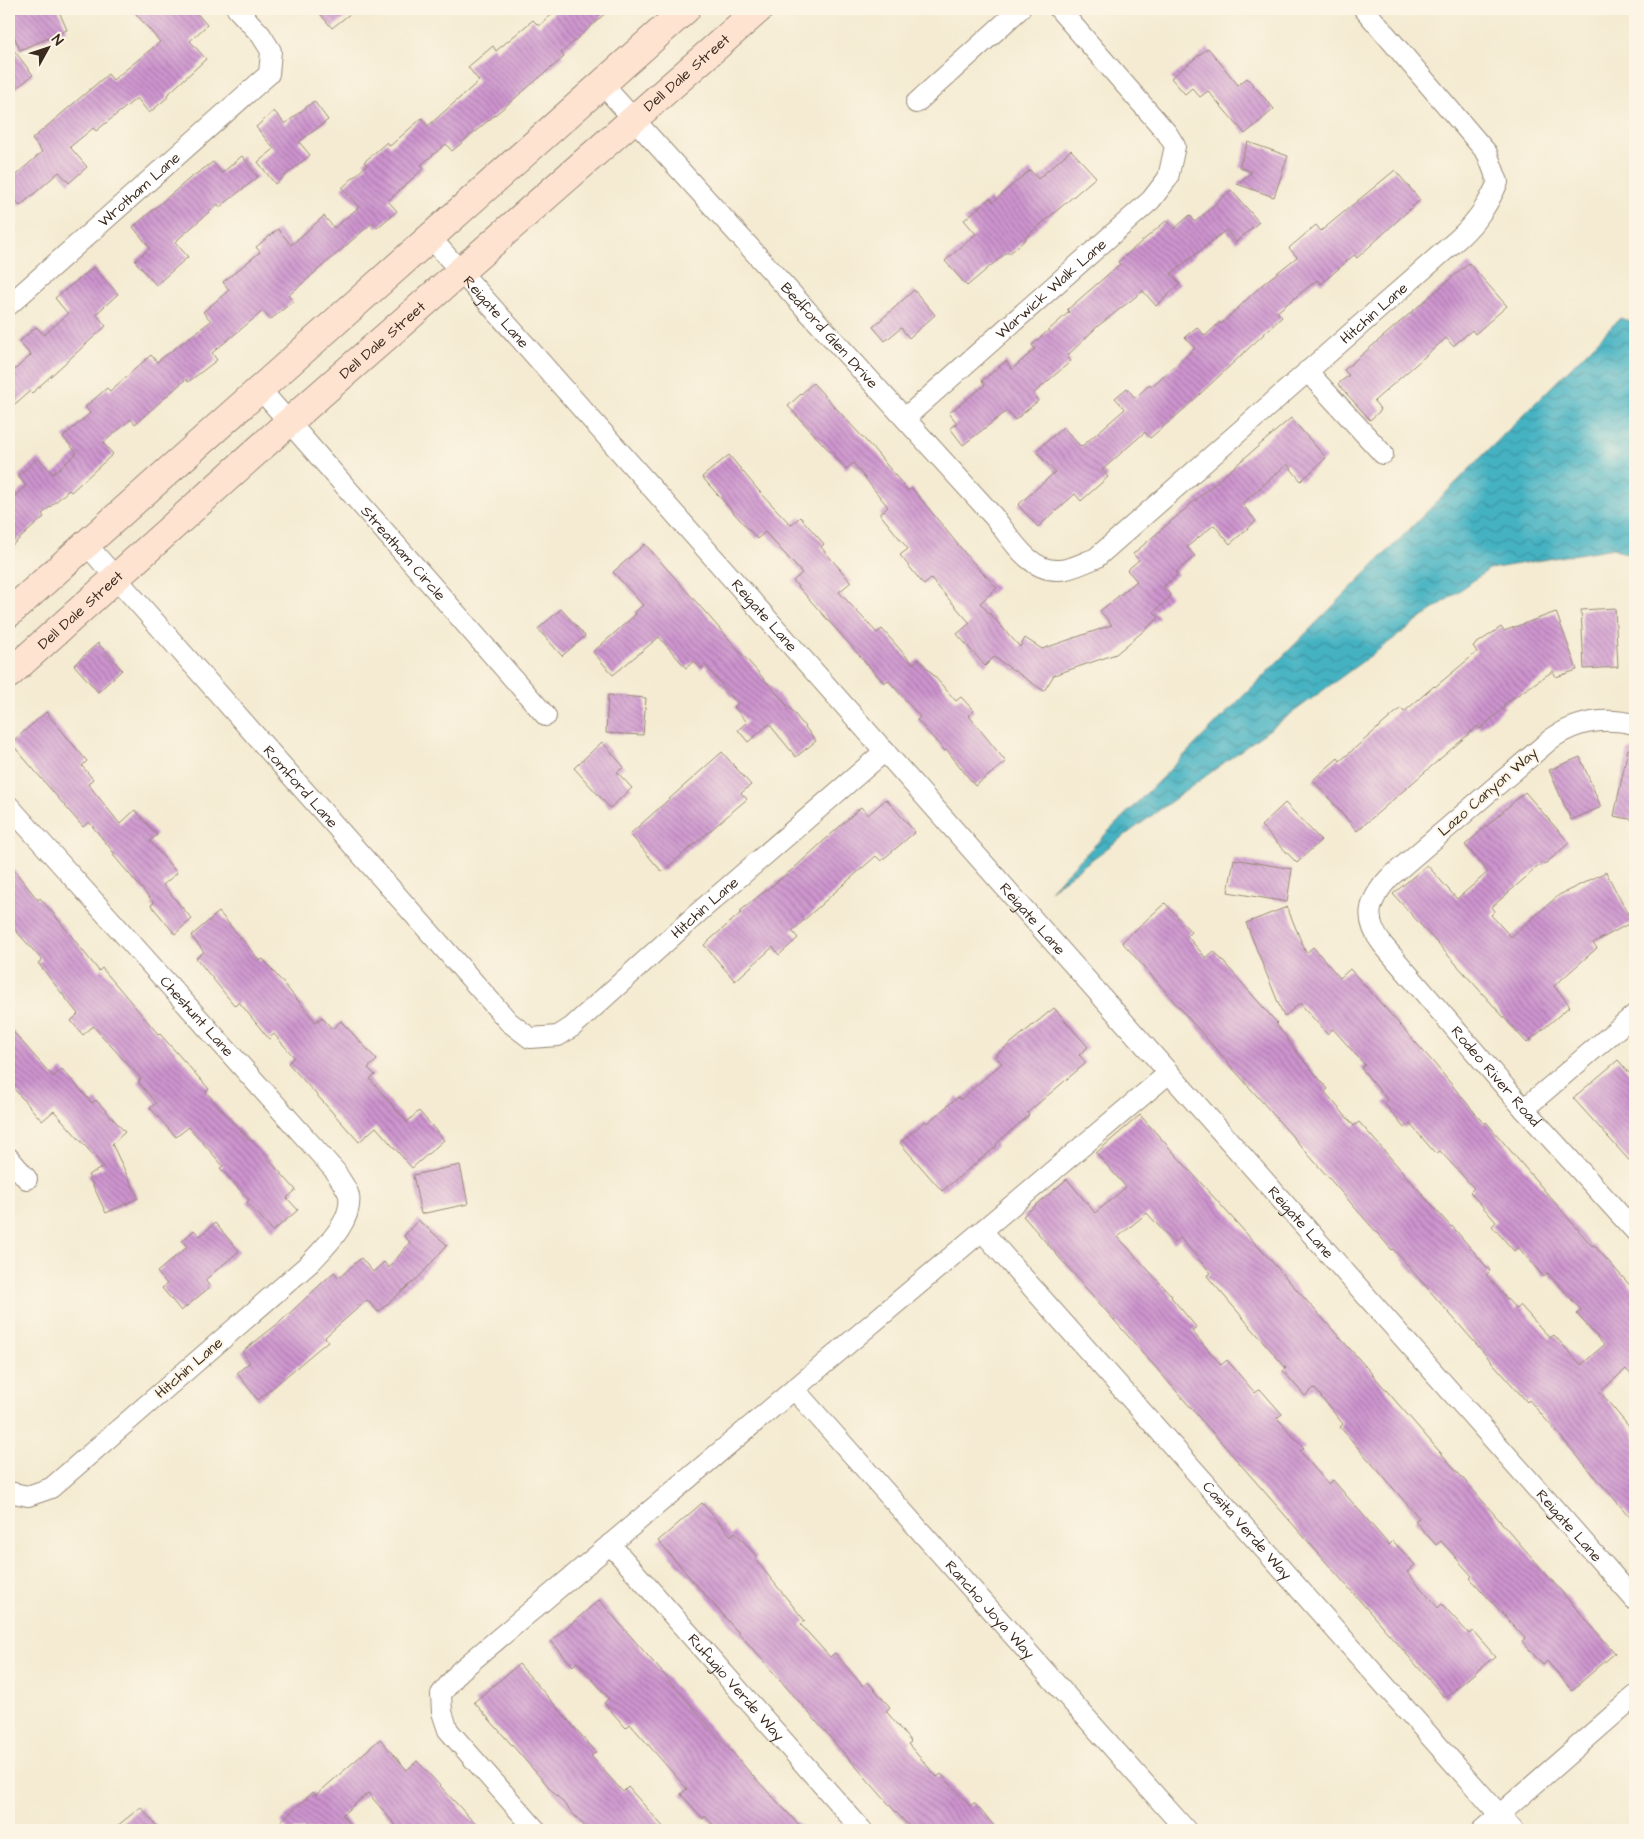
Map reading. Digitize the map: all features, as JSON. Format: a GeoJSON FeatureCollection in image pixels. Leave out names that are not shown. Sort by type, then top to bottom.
{"type":"FeatureCollection","features":[{"type":"Feature","properties":{"kind":"main road"},"geometry":{"type":"LineString","coordinates":[[9,613],[686,9]]}},
{"type":"Feature","properties":{"kind":"main road","name":"Dell Dale Street"},"geometry":{"type":"LineString","coordinates":[[9,674],[289,422],[635,120],[759,9]]}},
{"type":"Feature","properties":{"kind":"street","name":"Wrotham Lane"},"geometry":{"type":"LineString","coordinates":[[9,305],[269,74],[271,51],[261,35],[238,9]]}},
{"type":"Feature","properties":{"kind":"street"},"geometry":{"type":"LineString","coordinates":[[916,103],[1020,9]]}},
{"type":"Feature","properties":{"kind":"street","name":"Warwick Walk Lane"},"geometry":{"type":"LineString","coordinates":[[905,418],[1152,200],[1168,178],[1175,146],[1167,134],[1058,9]]}},
{"type":"Feature","properties":{"kind":"street","name":"Hitchin Lane"},"geometry":{"type":"LineString","coordinates":[[1064,569],[1096,558],[1478,220],[1490,202],[1498,182],[1487,153],[1364,9]]}},
{"type":"Feature","properties":{"kind":"street","name":"Bedford Glen Drive"},"geometry":{"type":"LineString","coordinates":[[602,84],[994,517],[1025,556],[1038,568],[1064,569]]}},
{"type":"Feature","properties":{"kind":"street","name":"Reigate Lane"},"geometry":{"type":"LineString","coordinates":[[430,237],[1635,1600]]}},
{"type":"Feature","properties":{"kind":"street"},"geometry":{"type":"LineString","coordinates":[[1307,371],[1383,454]]}},
{"type":"Feature","properties":{"kind":"street","name":"Streatham Circle"},"geometry":{"type":"LineString","coordinates":[[260,389],[546,716]]}},
{"type":"Feature","properties":{"kind":"street","name":"Romford Lane"},"geometry":{"type":"LineString","coordinates":[[86,544],[517,1028]]}},
{"type":"Feature","properties":{"kind":"street","name":"Lazo Canyon Way"},"geometry":{"type":"LineString","coordinates":[[1370,913],[1373,899],[1389,878],[1551,738],[1564,729],[1581,723],[1614,720],[1635,724]]}},
{"type":"Feature","properties":{"kind":"street","name":"Hitchin Lane"},"geometry":{"type":"LineString","coordinates":[[517,1028],[530,1038],[558,1036],[572,1027],[699,912],[885,751]]}},
{"type":"Feature","properties":{"kind":"street","name":"Cheshunt Lane"},"geometry":{"type":"LineString","coordinates":[[9,806],[336,1172],[349,1196],[346,1217],[333,1239]]}},
{"type":"Feature","properties":{"kind":"street","name":"Rodeo River Road"},"geometry":{"type":"LineString","coordinates":[[1370,913],[1374,934],[1383,945],[1524,1109],[1635,1231]]}},
{"type":"Feature","properties":{"kind":"street"},"geometry":{"type":"LineString","coordinates":[[1524,1109],[1635,1014]]}},
{"type":"Feature","properties":{"kind":"street"},"geometry":{"type":"LineString","coordinates":[[536,1830],[448,1730],[442,1712],[442,1694],[460,1671],[1168,1072]]}},
{"type":"Feature","properties":{"kind":"street"},"geometry":{"type":"LineString","coordinates":[[9,1158],[27,1179]]}},
{"type":"Feature","properties":{"kind":"street","name":"Casita Verde Way"},"geometry":{"type":"LineString","coordinates":[[982,1230],[1513,1830]]}},
{"type":"Feature","properties":{"kind":"street","name":"Hitchin Lane"},"geometry":{"type":"LineString","coordinates":[[9,1492],[28,1496],[51,1488],[310,1263],[333,1239]]}},
{"type":"Feature","properties":{"kind":"street","name":"Rancho Joya Way"},"geometry":{"type":"LineString","coordinates":[[794,1389],[1186,1830]]}},
{"type":"Feature","properties":{"kind":"street","name":"Rufugio Verde Way"},"geometry":{"type":"LineString","coordinates":[[610,1544],[862,1830]]}},
{"type":"Feature","properties":{"kind":"street"},"geometry":{"type":"LineString","coordinates":[[1482,1830],[1635,1696]]}},
{"type":"Feature","properties":{"kind":"water"},"geometry":{"type":"Polygon","coordinates":[[[1620,318],[1635,323],[1635,557],[1613,548],[1489,569],[1050,890],[1620,318]]]}},
{"type":"Feature","properties":{"kind":"building"},"geometry":{"type":"Polygon","coordinates":[[[9,9],[58,9],[67,30],[20,50],[9,24],[9,9]]]}},
{"type":"Feature","properties":{"kind":"building"},"geometry":{"type":"Polygon","coordinates":[[[132,9],[193,9],[207,25],[190,41],[206,59],[149,113],[137,98],[96,131],[93,128],[70,147],[87,167],[69,183],[59,172],[20,206],[9,193],[9,181],[42,152],[32,139],[108,74],[113,80],[160,42],[132,9]]]}},
{"type":"Feature","properties":{"kind":"building"},"geometry":{"type":"Polygon","coordinates":[[[316,9],[356,9],[332,28],[316,9]]]}},
{"type":"Feature","properties":{"kind":"building"},"geometry":{"type":"Polygon","coordinates":[[[558,9],[610,9],[561,53],[564,57],[452,151],[446,144],[421,165],[424,168],[388,201],[397,211],[377,228],[373,222],[288,296],[293,301],[270,320],[263,311],[212,353],[217,360],[188,382],[186,379],[135,424],[131,419],[103,443],[113,454],[71,492],[69,490],[42,514],[44,517],[9,548],[9,501],[26,486],[18,476],[38,458],[53,474],[77,453],[63,437],[90,413],[85,407],[107,388],[110,391],[151,355],[157,362],[211,321],[203,312],[229,290],[223,282],[260,252],[256,247],[278,229],[291,245],[324,216],[334,228],[359,207],[342,188],[367,165],[364,162],[387,142],[390,146],[422,118],[428,126],[479,81],[468,67],[493,46],[496,51],[533,20],[539,26],[558,9]]]}},
{"type":"Feature","properties":{"kind":"building"},"geometry":{"type":"Polygon","coordinates":[[[9,44],[33,75],[9,94],[9,44]]]}},
{"type":"Feature","properties":{"kind":"building"},"geometry":{"type":"Polygon","coordinates":[[[1208,48],[1238,85],[1247,78],[1274,109],[1245,134],[1208,91],[1200,97],[1192,88],[1185,94],[1171,78],[1208,48]]]}},
{"type":"Feature","properties":{"kind":"building"},"geometry":{"type":"Polygon","coordinates":[[[314,101],[328,120],[299,142],[310,155],[275,184],[258,162],[274,149],[256,127],[274,111],[285,124],[314,101]]]}},
{"type":"Feature","properties":{"kind":"building"},"geometry":{"type":"Polygon","coordinates":[[[1248,142],[1288,156],[1274,197],[1237,184],[1252,172],[1239,167],[1248,142]]]}},
{"type":"Feature","properties":{"kind":"building"},"geometry":{"type":"Polygon","coordinates":[[[1071,150],[1096,177],[1009,254],[1007,252],[967,286],[945,261],[976,234],[964,220],[990,198],[993,202],[1030,170],[1038,179],[1071,150]]]}},
{"type":"Feature","properties":{"kind":"building"},"geometry":{"type":"Polygon","coordinates":[[[242,156],[258,177],[220,207],[218,204],[175,242],[188,257],[156,285],[135,261],[150,248],[133,227],[189,179],[213,162],[222,173],[242,156]]]}},
{"type":"Feature","properties":{"kind":"building"},"geometry":{"type":"Polygon","coordinates":[[[1395,170],[1420,200],[1357,258],[1354,255],[1321,284],[1317,280],[1277,312],[1282,317],[1183,410],[1150,438],[1145,432],[1102,470],[1108,477],[1081,501],[1075,494],[1038,527],[1018,505],[1055,472],[1036,451],[1063,427],[1081,447],[1125,409],[1115,398],[1127,388],[1135,398],[1150,384],[1152,386],[1195,348],[1185,337],[1197,327],[1205,336],[1220,322],[1221,324],[1263,284],[1297,257],[1289,248],[1316,225],[1321,231],[1395,170]]]}},
{"type":"Feature","properties":{"kind":"building"},"geometry":{"type":"Polygon","coordinates":[[[1231,190],[1259,222],[1236,242],[1226,230],[1171,274],[1180,284],[1156,306],[1143,291],[1098,326],[1067,356],[1071,361],[1033,394],[1038,401],[1015,420],[1007,411],[963,445],[950,428],[957,423],[949,413],[985,385],[982,381],[1006,361],[1012,369],[1035,349],[1032,345],[1069,312],[1067,310],[1120,264],[1118,262],[1167,220],[1174,229],[1190,215],[1195,222],[1231,190]]]}},
{"type":"Feature","properties":{"kind":"building"},"geometry":{"type":"Polygon","coordinates":[[[1469,263],[1507,306],[1475,334],[1472,330],[1453,346],[1446,338],[1374,401],[1381,410],[1370,420],[1338,384],[1349,375],[1344,370],[1469,263]]]}},
{"type":"Feature","properties":{"kind":"building"},"geometry":{"type":"Polygon","coordinates":[[[94,267],[118,294],[96,314],[106,326],[32,393],[30,391],[9,409],[9,375],[31,355],[19,342],[36,327],[44,335],[68,314],[55,298],[94,267]]]}},
{"type":"Feature","properties":{"kind":"building"},"geometry":{"type":"Polygon","coordinates":[[[914,290],[935,315],[909,338],[901,328],[885,341],[873,327],[914,290]]]}},
{"type":"Feature","properties":{"kind":"building"},"geometry":{"type":"Polygon","coordinates":[[[813,383],[877,453],[908,491],[912,488],[968,557],[997,588],[980,603],[1020,647],[1025,638],[1042,649],[1112,625],[1100,611],[1137,581],[1127,570],[1139,560],[1133,554],[1291,418],[1326,458],[1301,481],[1287,464],[1242,504],[1256,521],[1230,544],[1214,525],[1187,547],[1195,556],[1176,572],[1178,574],[1163,587],[1171,596],[1154,612],[1159,618],[1116,654],[1054,675],[1044,691],[994,657],[985,666],[957,634],[970,623],[931,579],[924,585],[900,555],[908,549],[880,514],[888,507],[853,463],[846,469],[788,406],[813,383]]]}},
{"type":"Feature","properties":{"kind":"building"},"geometry":{"type":"Polygon","coordinates":[[[729,455],[791,525],[800,517],[824,544],[821,547],[851,582],[839,592],[877,633],[882,629],[913,664],[919,659],[956,701],[961,697],[974,711],[969,716],[1006,762],[975,786],[947,750],[945,751],[917,720],[920,717],[888,680],[884,683],[793,581],[802,573],[765,532],[757,539],[702,477],[729,455]]]}},
{"type":"Feature","properties":{"kind":"building"},"geometry":{"type":"Polygon","coordinates":[[[645,544],[794,713],[816,741],[796,757],[769,724],[748,742],[738,730],[747,722],[734,707],[738,704],[705,665],[701,669],[694,661],[686,668],[659,637],[613,675],[593,652],[636,614],[635,612],[643,605],[613,572],[645,544]]]}},
{"type":"Feature","properties":{"kind":"building"},"geometry":{"type":"Polygon","coordinates":[[[1615,608],[1618,667],[1584,669],[1581,610],[1615,608]]]}},
{"type":"Feature","properties":{"kind":"building"},"geometry":{"type":"Polygon","coordinates":[[[561,609],[585,636],[562,656],[538,629],[561,609]]]}},
{"type":"Feature","properties":{"kind":"building"},"geometry":{"type":"Polygon","coordinates":[[[1556,612],[1577,670],[1556,677],[1553,671],[1503,705],[1505,707],[1480,729],[1478,726],[1357,831],[1313,780],[1338,758],[1340,761],[1401,708],[1404,712],[1477,652],[1473,646],[1501,627],[1504,631],[1556,612]]]}},
{"type":"Feature","properties":{"kind":"building"},"geometry":{"type":"Polygon","coordinates":[[[98,643],[122,670],[98,692],[74,665],[98,643]]]}},
{"type":"Feature","properties":{"kind":"building"},"geometry":{"type":"Polygon","coordinates":[[[608,695],[646,698],[643,735],[606,733],[608,695]]]}},
{"type":"Feature","properties":{"kind":"building"},"geometry":{"type":"Polygon","coordinates":[[[46,712],[87,761],[82,766],[93,779],[88,784],[120,824],[135,810],[157,835],[150,841],[177,873],[163,885],[192,919],[175,934],[151,905],[154,903],[113,855],[115,854],[89,822],[83,827],[11,743],[46,712]]]}},
{"type":"Feature","properties":{"kind":"building"},"geometry":{"type":"Polygon","coordinates":[[[602,742],[624,767],[617,772],[632,788],[610,808],[574,768],[602,742]]]}},
{"type":"Feature","properties":{"kind":"building"},"geometry":{"type":"Polygon","coordinates":[[[1628,749],[1635,749],[1635,820],[1614,816],[1628,749]]]}},
{"type":"Feature","properties":{"kind":"building"},"geometry":{"type":"Polygon","coordinates":[[[722,752],[751,785],[741,793],[747,799],[662,872],[630,834],[722,752]]]}},
{"type":"Feature","properties":{"kind":"building"},"geometry":{"type":"Polygon","coordinates":[[[1580,757],[1601,807],[1571,820],[1549,770],[1580,757]]]}},
{"type":"Feature","properties":{"kind":"building"},"geometry":{"type":"Polygon","coordinates":[[[1525,792],[1569,843],[1544,865],[1542,863],[1492,907],[1495,911],[1491,915],[1511,937],[1559,895],[1606,872],[1632,922],[1593,943],[1597,948],[1554,986],[1570,1006],[1527,1043],[1393,894],[1427,865],[1457,899],[1488,872],[1465,845],[1525,792]]]}},
{"type":"Feature","properties":{"kind":"building"},"geometry":{"type":"Polygon","coordinates":[[[886,799],[915,832],[881,861],[876,856],[835,892],[792,931],[798,938],[779,955],[773,947],[735,981],[704,945],[742,912],[740,911],[793,869],[861,807],[868,815],[886,799]]]}},
{"type":"Feature","properties":{"kind":"building"},"geometry":{"type":"Polygon","coordinates":[[[1285,803],[1321,840],[1297,863],[1261,826],[1285,803]]]}},
{"type":"Feature","properties":{"kind":"building"},"geometry":{"type":"Polygon","coordinates":[[[1234,859],[1292,869],[1287,902],[1228,892],[1234,859]]]}},
{"type":"Feature","properties":{"kind":"building"},"geometry":{"type":"Polygon","coordinates":[[[9,864],[38,900],[40,898],[53,913],[99,971],[102,968],[159,1035],[209,1089],[206,1092],[296,1190],[287,1198],[298,1210],[273,1231],[247,1202],[249,1200],[220,1168],[223,1166],[189,1127],[176,1137],[150,1108],[156,1103],[138,1082],[141,1079],[93,1026],[83,1035],[71,1021],[78,1014],[38,963],[42,960],[9,923],[9,864]]]}},
{"type":"Feature","properties":{"kind":"building"},"geometry":{"type":"Polygon","coordinates":[[[1165,903],[1191,932],[1187,936],[1206,958],[1214,951],[1277,1023],[1303,1060],[1328,1089],[1325,1092],[1354,1126],[1359,1122],[1452,1226],[1490,1271],[1486,1275],[1516,1309],[1520,1305],[1550,1338],[1554,1335],[1581,1365],[1604,1345],[1577,1314],[1581,1310],[1548,1273],[1544,1277],[1518,1247],[1514,1251],[1492,1226],[1496,1222],[1470,1192],[1474,1188],[1440,1151],[1436,1154],[1410,1124],[1404,1128],[1384,1103],[1388,1100],[1361,1068],[1365,1065],[1333,1029],[1327,1034],[1300,1003],[1284,1017],[1246,923],[1287,907],[1306,953],[1313,947],[1340,978],[1350,969],[1433,1062],[1484,1124],[1486,1122],[1592,1246],[1594,1245],[1635,1291],[1635,1379],[1626,1369],[1600,1392],[1635,1434],[1635,1523],[1529,1400],[1527,1402],[1122,942],[1165,903]]]}},
{"type":"Feature","properties":{"kind":"building"},"geometry":{"type":"Polygon","coordinates":[[[219,912],[260,961],[263,959],[316,1022],[322,1017],[332,1029],[341,1021],[377,1060],[368,1068],[375,1075],[370,1079],[407,1122],[419,1111],[444,1140],[412,1168],[376,1127],[359,1142],[288,1063],[294,1057],[274,1034],[269,1039],[239,1002],[235,1006],[196,958],[204,952],[191,936],[219,912]]]}},
{"type":"Feature","properties":{"kind":"building"},"geometry":{"type":"Polygon","coordinates":[[[1054,1008],[1088,1047],[1079,1055],[1086,1063],[1027,1113],[1029,1115],[996,1144],[997,1146],[942,1191],[900,1143],[925,1121],[927,1123],[958,1097],[960,1100],[1002,1063],[995,1056],[1054,1008]]]}},
{"type":"Feature","properties":{"kind":"building"},"geometry":{"type":"Polygon","coordinates":[[[9,1027],[53,1077],[62,1069],[92,1103],[96,1100],[125,1132],[112,1144],[138,1198],[106,1213],[88,1175],[104,1167],[54,1111],[42,1121],[9,1083],[9,1027]]]}},
{"type":"Feature","properties":{"kind":"building"},"geometry":{"type":"Polygon","coordinates":[[[1618,1060],[1635,1080],[1635,1167],[1573,1098],[1618,1060]]]}},
{"type":"Feature","properties":{"kind":"building"},"geometry":{"type":"Polygon","coordinates":[[[1140,1115],[1359,1359],[1615,1653],[1572,1690],[1547,1661],[1543,1665],[1522,1641],[1525,1638],[1470,1578],[1472,1576],[1441,1541],[1436,1545],[1415,1521],[1419,1518],[1340,1427],[1343,1424],[1314,1388],[1305,1396],[1283,1371],[1286,1368],[1207,1276],[1211,1273],[1180,1238],[1174,1243],[1147,1213],[1118,1237],[1172,1296],[1197,1328],[1192,1331],[1221,1365],[1227,1360],[1255,1393],[1260,1389],[1282,1414],[1277,1418],[1304,1448],[1300,1451],[1328,1484],[1333,1480],[1389,1545],[1393,1541],[1415,1565],[1407,1572],[1438,1608],[1442,1604],[1469,1634],[1473,1631],[1495,1656],[1445,1698],[1023,1216],[1067,1179],[1095,1213],[1126,1187],[1096,1153],[1140,1115]]]}},
{"type":"Feature","properties":{"kind":"building"},"geometry":{"type":"Polygon","coordinates":[[[460,1165],[468,1204],[421,1214],[413,1175],[460,1165]]]}},
{"type":"Feature","properties":{"kind":"building"},"geometry":{"type":"Polygon","coordinates":[[[418,1220],[447,1245],[420,1276],[378,1312],[367,1300],[325,1337],[328,1341],[258,1400],[237,1373],[250,1362],[242,1352],[280,1322],[334,1272],[339,1278],[361,1258],[373,1272],[384,1262],[389,1268],[410,1242],[404,1236],[418,1220]]]}},
{"type":"Feature","properties":{"kind":"building"},"geometry":{"type":"Polygon","coordinates":[[[215,1223],[239,1251],[205,1280],[210,1287],[181,1311],[162,1288],[167,1284],[157,1272],[187,1247],[182,1241],[194,1230],[200,1236],[215,1223]]]}},
{"type":"Feature","properties":{"kind":"building"},"geometry":{"type":"Polygon","coordinates":[[[702,1503],[731,1536],[735,1532],[757,1557],[755,1559],[805,1621],[801,1625],[830,1657],[835,1653],[863,1686],[868,1682],[890,1707],[886,1711],[911,1742],[908,1744],[937,1777],[941,1774],[970,1806],[974,1803],[998,1830],[913,1830],[894,1810],[658,1541],[702,1503]]]}},
{"type":"Feature","properties":{"kind":"building"},"geometry":{"type":"Polygon","coordinates":[[[599,1600],[752,1775],[804,1830],[718,1830],[705,1816],[703,1819],[681,1794],[687,1789],[630,1724],[626,1728],[604,1703],[609,1698],[577,1662],[573,1666],[551,1641],[599,1600]]]}},
{"type":"Feature","properties":{"kind":"building"},"geometry":{"type":"Polygon","coordinates":[[[519,1664],[596,1752],[591,1756],[623,1792],[628,1787],[666,1830],[588,1830],[547,1785],[474,1702],[519,1664]]]}},
{"type":"Feature","properties":{"kind":"building"},"geometry":{"type":"Polygon","coordinates":[[[380,1739],[407,1770],[417,1761],[481,1830],[400,1830],[368,1793],[342,1815],[355,1830],[287,1830],[280,1822],[313,1792],[316,1795],[380,1739]]]}},
{"type":"Feature","properties":{"kind":"building"},"geometry":{"type":"Polygon","coordinates":[[[141,1807],[160,1830],[112,1830],[141,1807]]]}}]}
